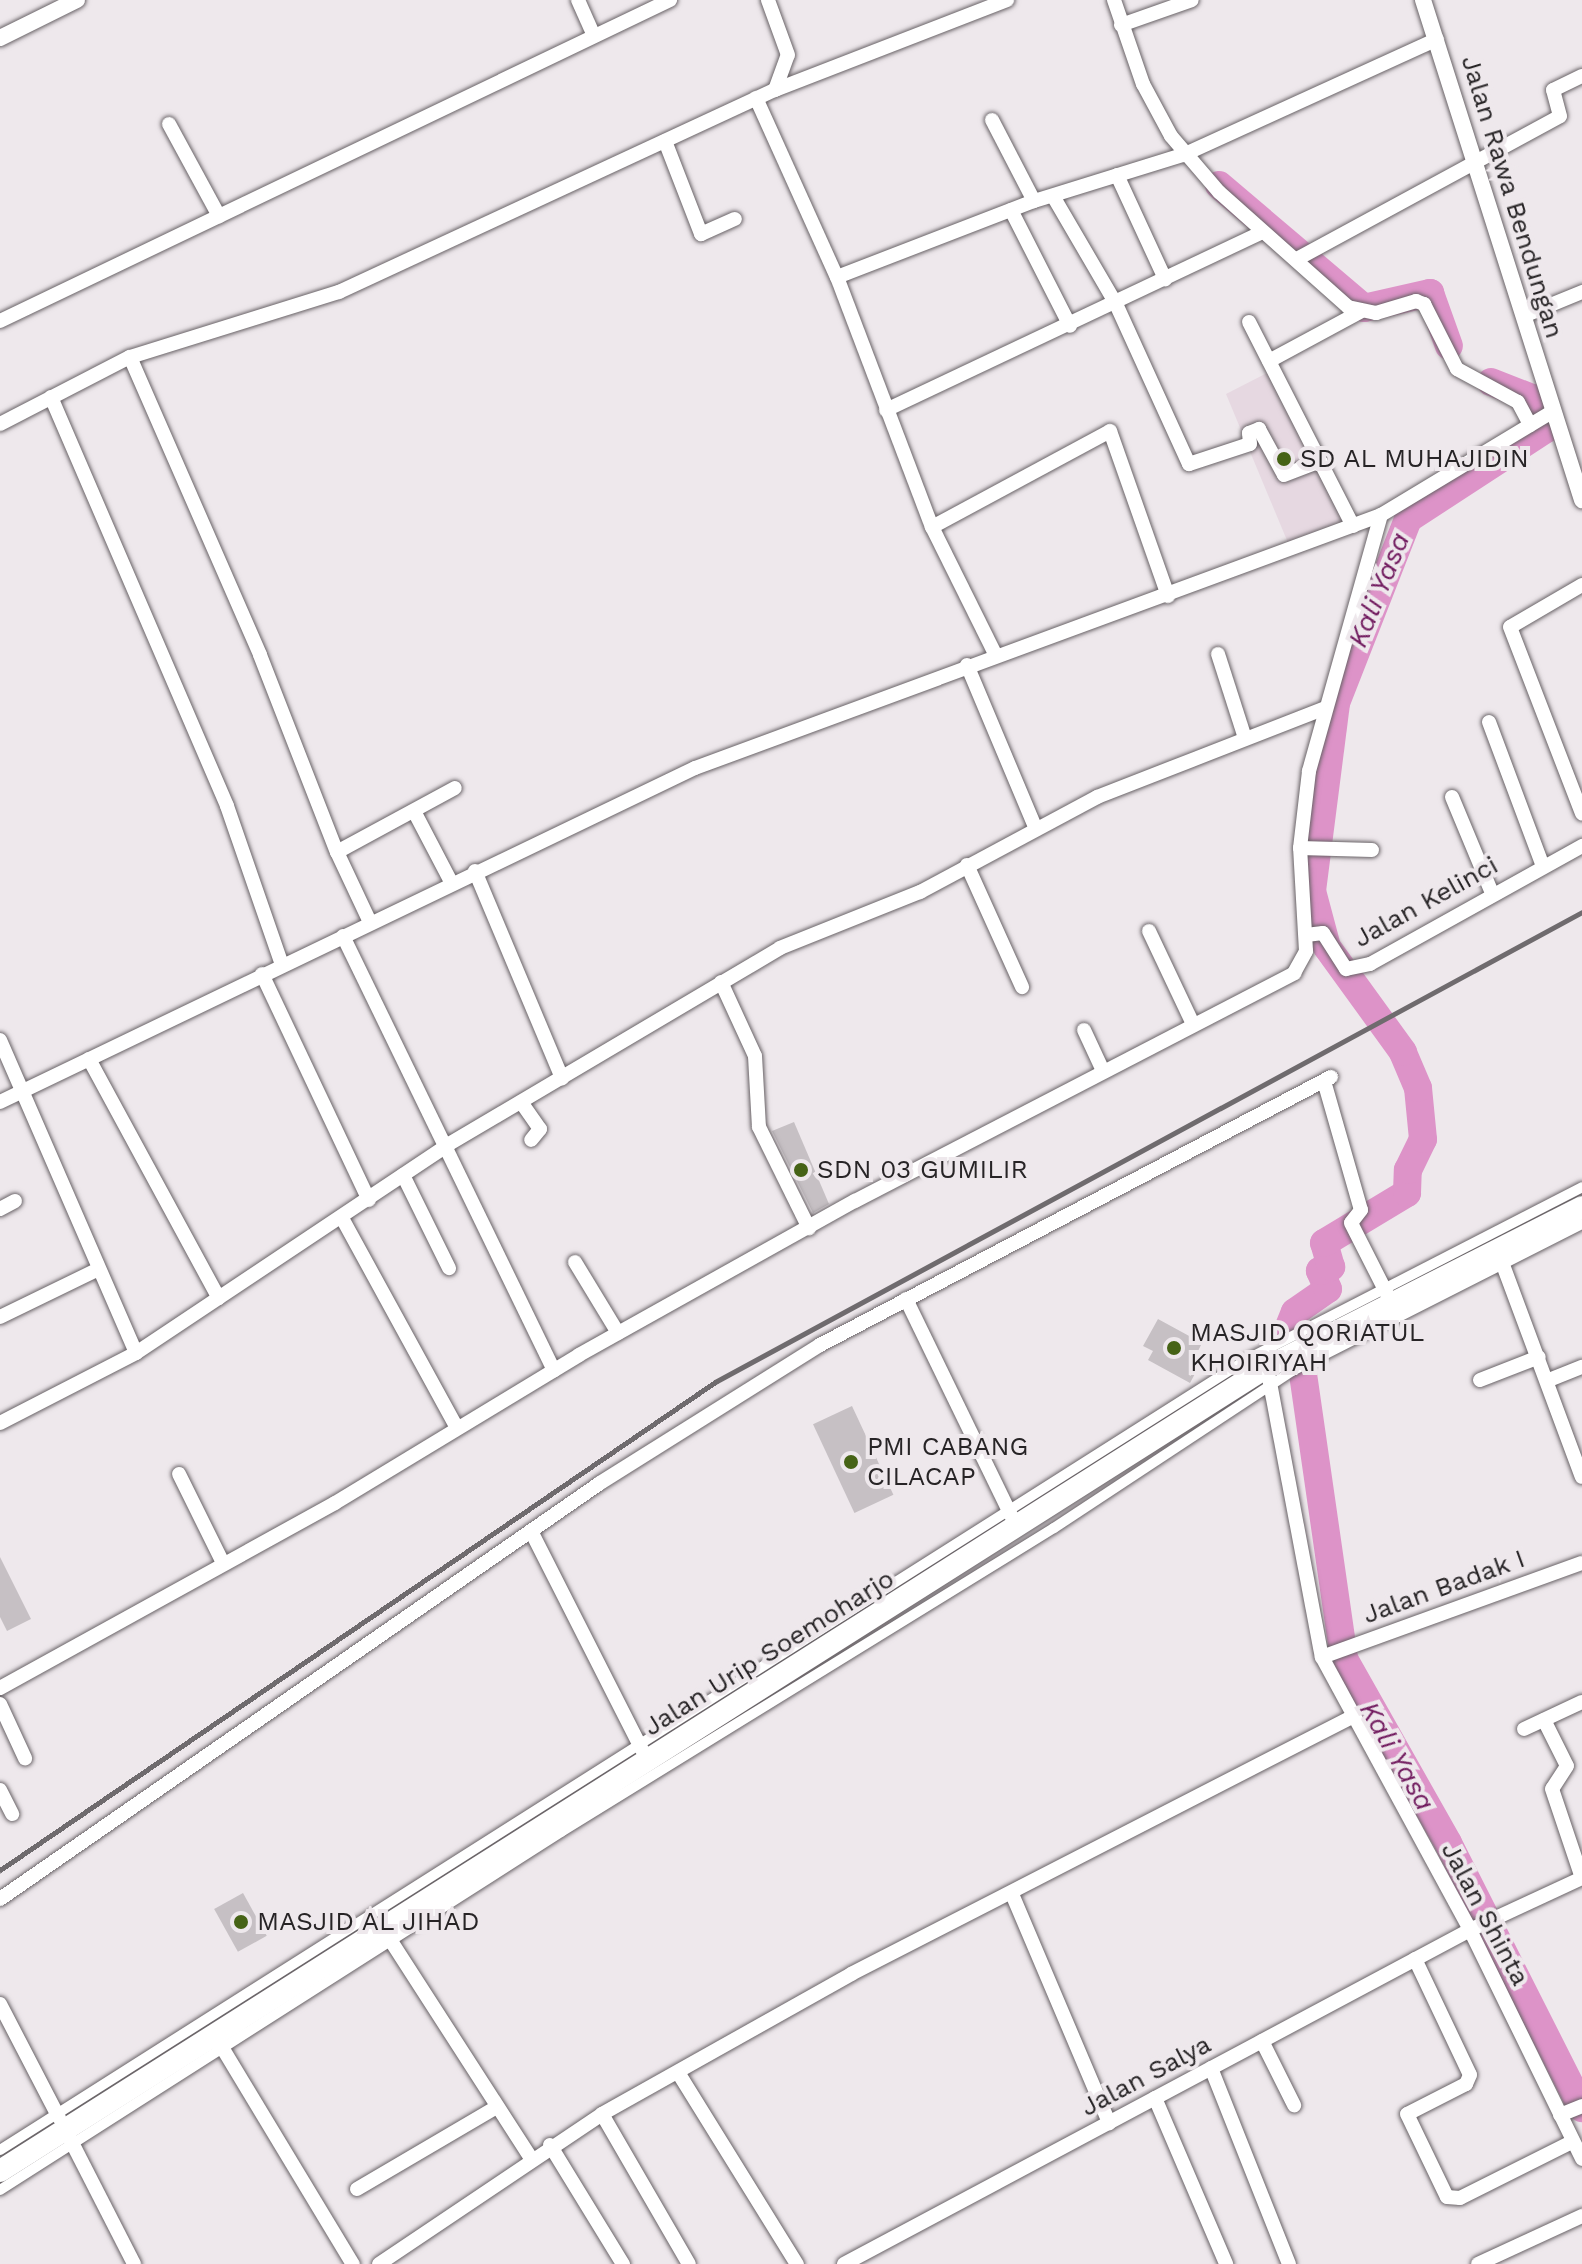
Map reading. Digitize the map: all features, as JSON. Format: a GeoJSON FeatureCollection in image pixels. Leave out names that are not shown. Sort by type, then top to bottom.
{"type":"FeatureCollection","features":[{"type":"Feature","properties":{"kind":"highway","name":"Jalan Urip Soemoharjo"},"geometry":{"type":"LineString","coordinates":[[0,2157],[218,2041],[389,1933],[976,1547],[1011,1514],[1266,1357],[1385,1292],[1582,1196]]}},
{"type":"Feature","properties":{"kind":"highway","name":"Jalan Urip Soemoharjo"},"geometry":{"type":"LineString","coordinates":[[0,2171],[61,2126],[640,1746],[1269,1376],[1502,1256],[1582,1207]]}},
{"type":"Feature","properties":{"kind":"street"},"geometry":{"type":"LineString","coordinates":[[0,38],[77,0]]}},
{"type":"Feature","properties":{"kind":"street"},"geometry":{"type":"LineString","coordinates":[[578,0],[594,36]]}},
{"type":"Feature","properties":{"kind":"street"},"geometry":{"type":"LineString","coordinates":[[0,321],[670,0]]}},
{"type":"Feature","properties":{"kind":"street"},"geometry":{"type":"LineString","coordinates":[[768,0],[788,55],[775,90]]}},
{"type":"Feature","properties":{"kind":"street"},"geometry":{"type":"LineString","coordinates":[[0,424],[130,357],[339,292],[756,98],[1007,0]]}},
{"type":"Feature","properties":{"kind":"street"},"geometry":{"type":"LineString","coordinates":[[1114,0],[1127,23],[1143,84],[1190,152],[1262,232],[1303,256],[1333,295],[1360,312]]}},
{"type":"Feature","properties":{"kind":"street"},"geometry":{"type":"LineString","coordinates":[[1127,23],[1192,0]]}},
{"type":"Feature","properties":{"kind":"street","name":"Jalan Rawa Bendungan"},"geometry":{"type":"LineString","coordinates":[[1423,0],[1526,315],[1548,414],[1582,500]]}},
{"type":"Feature","properties":{"kind":"street"},"geometry":{"type":"LineString","coordinates":[[837,277],[1034,201],[1190,152],[1437,39]]}},
{"type":"Feature","properties":{"kind":"street"},"geometry":{"type":"LineString","coordinates":[[1303,256],[1476,158],[1560,116],[1553,90],[1582,76]]}},
{"type":"Feature","properties":{"kind":"street"},"geometry":{"type":"LineString","coordinates":[[756,98],[837,277],[932,527],[995,654]]}},
{"type":"Feature","properties":{"kind":"street"},"geometry":{"type":"LineString","coordinates":[[992,120],[1034,201]]}},
{"type":"Feature","properties":{"kind":"street"},"geometry":{"type":"LineString","coordinates":[[169,124],[219,216]]}},
{"type":"Feature","properties":{"kind":"street"},"geometry":{"type":"LineString","coordinates":[[665,141],[701,234],[735,219]]}},
{"type":"Feature","properties":{"kind":"street"},"geometry":{"type":"LineString","coordinates":[[1117,175],[1165,279]]}},
{"type":"Feature","properties":{"kind":"street"},"geometry":{"type":"LineString","coordinates":[[1053,196],[1116,304],[1189,464],[1250,444],[1249,433],[1259,429],[1284,475],[1320,461]]}},
{"type":"Feature","properties":{"kind":"street"},"geometry":{"type":"LineString","coordinates":[[1011,210],[1070,326]]}},
{"type":"Feature","properties":{"kind":"street"},"geometry":{"type":"LineString","coordinates":[[886,410],[1070,326],[1262,232]]}},
{"type":"Feature","properties":{"kind":"street"},"geometry":{"type":"LineString","coordinates":[[1526,315],[1582,292]]}},
{"type":"Feature","properties":{"kind":"street"},"geometry":{"type":"LineString","coordinates":[[1269,361],[1360,312],[1424,304],[1457,369],[1518,402],[1530,425]]}},
{"type":"Feature","properties":{"kind":"street"},"geometry":{"type":"LineString","coordinates":[[1249,322],[1353,526]]}},
{"type":"Feature","properties":{"kind":"street"},"geometry":{"type":"LineString","coordinates":[[130,357],[220,558],[337,852],[370,922]]}},
{"type":"Feature","properties":{"kind":"street"},"geometry":{"type":"LineString","coordinates":[[51,397],[227,806],[282,965]]}},
{"type":"Feature","properties":{"kind":"street"},"geometry":{"type":"LineString","coordinates":[[0,1102],[451,882],[695,768],[995,654],[1168,596],[1381,515],[1548,414]]}},
{"type":"Feature","properties":{"kind":"street"},"geometry":{"type":"LineString","coordinates":[[932,527],[1110,431],[1168,596]]}},
{"type":"Feature","properties":{"kind":"street"},"geometry":{"type":"LineString","coordinates":[[0,1688],[335,1503],[456,1426],[618,1333],[1103,1071],[1294,973],[1303,962],[1312,934],[1303,848],[1323,709],[1381,515]]}},
{"type":"Feature","properties":{"kind":"street"},"geometry":{"type":"LineString","coordinates":[[1582,585],[1524,613],[1510,629],[1582,814]]}},
{"type":"Feature","properties":{"kind":"street"},"geometry":{"type":"LineString","coordinates":[[1218,654],[1244,735]]}},
{"type":"Feature","properties":{"kind":"street"},"geometry":{"type":"LineString","coordinates":[[967,665],[1033,822]]}},
{"type":"Feature","properties":{"kind":"street"},"geometry":{"type":"LineString","coordinates":[[0,1423],[136,1353],[449,1144],[791,942],[898,902],[967,865],[1033,822],[1244,735],[1323,709]]}},
{"type":"Feature","properties":{"kind":"street"},"geometry":{"type":"LineString","coordinates":[[1489,722],[1542,864]]}},
{"type":"Feature","properties":{"kind":"street"},"geometry":{"type":"LineString","coordinates":[[337,852],[415,813],[455,788]]}},
{"type":"Feature","properties":{"kind":"street"},"geometry":{"type":"LineString","coordinates":[[1452,797],[1492,893]]}},
{"type":"Feature","properties":{"kind":"street"},"geometry":{"type":"LineString","coordinates":[[415,813],[451,882]]}},
{"type":"Feature","properties":{"kind":"street","name":"Jalan Kelinci"},"geometry":{"type":"LineString","coordinates":[[1312,934],[1342,965],[1353,970],[1382,959],[1542,864],[1582,846]]}},
{"type":"Feature","properties":{"kind":"street"},"geometry":{"type":"LineString","coordinates":[[1303,848],[1372,850]]}},
{"type":"Feature","properties":{"kind":"street"},"geometry":{"type":"LineString","coordinates":[[967,865],[1022,987]]}},
{"type":"Feature","properties":{"kind":"street"},"geometry":{"type":"LineString","coordinates":[[475,871],[562,1078]]}},
{"type":"Feature","properties":{"kind":"street"},"geometry":{"type":"LineString","coordinates":[[1149,931],[1193,1024]]}},
{"type":"Feature","properties":{"kind":"street"},"geometry":{"type":"LineString","coordinates":[[343,936],[449,1144],[554,1370]]}},
{"type":"Feature","properties":{"kind":"street"},"geometry":{"type":"LineString","coordinates":[[262,974],[369,1200]]}},
{"type":"Feature","properties":{"kind":"street"},"geometry":{"type":"LineString","coordinates":[[721,982],[757,1061],[759,1127],[809,1228]]}},
{"type":"Feature","properties":{"kind":"street"},"geometry":{"type":"LineString","coordinates":[[1084,1030],[1103,1071]]}},
{"type":"Feature","properties":{"kind":"street"},"geometry":{"type":"LineString","coordinates":[[0,1040],[19,1092],[136,1353]]}},
{"type":"Feature","properties":{"kind":"street"},"geometry":{"type":"LineString","coordinates":[[89,1059],[219,1298]]}},
{"type":"Feature","properties":{"kind":"street"},"geometry":{"type":"LineString","coordinates":[[0,1899],[531,1531],[807,1353],[1327,1079],[1361,1210],[1352,1225],[1385,1292],[1582,1187]]}},
{"type":"Feature","properties":{"kind":"street"},"geometry":{"type":"LineString","coordinates":[[521,1102],[540,1129],[531,1140]]}},
{"type":"Feature","properties":{"kind":"street"},"geometry":{"type":"LineString","coordinates":[[403,1175],[449,1268]]}},
{"type":"Feature","properties":{"kind":"street"},"geometry":{"type":"LineString","coordinates":[[0,1209],[15,1201]]}},
{"type":"Feature","properties":{"kind":"street"},"geometry":{"type":"LineString","coordinates":[[342,1218],[456,1426]]}},
{"type":"Feature","properties":{"kind":"street"},"geometry":{"type":"LineString","coordinates":[[1582,1224],[1502,1256],[1579,1459],[1582,1477]]}},
{"type":"Feature","properties":{"kind":"street"},"geometry":{"type":"LineString","coordinates":[[575,1262],[618,1333]]}},
{"type":"Feature","properties":{"kind":"street"},"geometry":{"type":"LineString","coordinates":[[0,1317],[97,1270]]}},
{"type":"Feature","properties":{"kind":"street"},"geometry":{"type":"LineString","coordinates":[[531,1531],[640,1746],[1011,1514],[906,1299]]}},
{"type":"Feature","properties":{"kind":"street"},"geometry":{"type":"LineString","coordinates":[[1480,1380],[1539,1357]]}},
{"type":"Feature","properties":{"kind":"street"},"geometry":{"type":"LineString","coordinates":[[1549,1380],[1582,1367]]}},
{"type":"Feature","properties":{"kind":"street"},"geometry":{"type":"LineString","coordinates":[[531,2158],[495,2108],[389,1933],[1027,1545],[1269,1376]]}},
{"type":"Feature","properties":{"kind":"street","name":"Jalan Shinta"},"geometry":{"type":"LineString","coordinates":[[1269,1376],[1322,1657],[1352,1717],[1475,1928],[1582,2159]]}},
{"type":"Feature","properties":{"kind":"street"},"geometry":{"type":"LineString","coordinates":[[179,1474],[223,1563]]}},
{"type":"Feature","properties":{"kind":"street","name":"Jalan Badak I"},"geometry":{"type":"LineString","coordinates":[[1322,1657],[1582,1563]]}},
{"type":"Feature","properties":{"kind":"street"},"geometry":{"type":"LineString","coordinates":[[1524,1729],[1582,1702]]}},
{"type":"Feature","properties":{"kind":"street"},"geometry":{"type":"LineString","coordinates":[[0,1704],[25,1758]]}},
{"type":"Feature","properties":{"kind":"street"},"geometry":{"type":"LineString","coordinates":[[379,2264],[550,2145],[851,1974],[1352,1717]]}},
{"type":"Feature","properties":{"kind":"street"},"geometry":{"type":"LineString","coordinates":[[1544,1720],[1567,1766],[1552,1789],[1582,1878]]}},
{"type":"Feature","properties":{"kind":"street"},"geometry":{"type":"LineString","coordinates":[[0,1790],[12,1814]]}},
{"type":"Feature","properties":{"kind":"street","name":"Jalan Salya"},"geometry":{"type":"LineString","coordinates":[[846,2264],[1415,1959],[1582,1878]]}},
{"type":"Feature","properties":{"kind":"street"},"geometry":{"type":"LineString","coordinates":[[1012,1894],[1109,2123]]}},
{"type":"Feature","properties":{"kind":"street"},"geometry":{"type":"LineString","coordinates":[[1415,1959],[1470,2075],[1466,2084],[1407,2114],[1447,2197],[1460,2198],[1572,2142]]}},
{"type":"Feature","properties":{"kind":"street"},"geometry":{"type":"LineString","coordinates":[[0,2004],[134,2264]]}},
{"type":"Feature","properties":{"kind":"street"},"geometry":{"type":"LineString","coordinates":[[218,2041],[353,2264]]}},
{"type":"Feature","properties":{"kind":"street"},"geometry":{"type":"LineString","coordinates":[[1262,2041],[1294,2105]]}},
{"type":"Feature","properties":{"kind":"street"},"geometry":{"type":"LineString","coordinates":[[1211,2068],[1289,2264]]}},
{"type":"Feature","properties":{"kind":"street"},"geometry":{"type":"LineString","coordinates":[[679,2074],[797,2264]]}},
{"type":"Feature","properties":{"kind":"street"},"geometry":{"type":"LineString","coordinates":[[1155,2098],[1226,2264]]}},
{"type":"Feature","properties":{"kind":"street"},"geometry":{"type":"LineString","coordinates":[[1561,2115],[1582,2106]]}},
{"type":"Feature","properties":{"kind":"street"},"geometry":{"type":"LineString","coordinates":[[357,2189],[495,2108]]}},
{"type":"Feature","properties":{"kind":"street"},"geometry":{"type":"LineString","coordinates":[[602,2114],[689,2264]]}},
{"type":"Feature","properties":{"kind":"street"},"geometry":{"type":"LineString","coordinates":[[0,2150],[61,2126]]}},
{"type":"Feature","properties":{"kind":"street"},"geometry":{"type":"LineString","coordinates":[[0,2190],[61,2126]]}},
{"type":"Feature","properties":{"kind":"street"},"geometry":{"type":"LineString","coordinates":[[550,2145],[623,2264]]}},
{"type":"Feature","properties":{"kind":"street"},"geometry":{"type":"LineString","coordinates":[[1478,2264],[1582,2216]]}},
{"type":"Feature","properties":{"kind":"shaded area","name":"SD AL MUHAJIDIN"},"geometry":{"type":"Polygon","coordinates":[[[1267,373],[1350,524],[1291,550],[1226,394],[1267,373]]]}},
{"type":"Feature","properties":{"kind":"building","name":"SDN 03 GUMILIR"},"geometry":{"type":"Polygon","coordinates":[[[794,1122],[829,1204],[813,1213],[772,1131],[794,1122]]]}},
{"type":"Feature","properties":{"kind":"building","name":"MASJID QORIATUL KHOIRIYAH"},"geometry":{"type":"Polygon","coordinates":[[[1158,1319],[1202,1343],[1197,1353],[1204,1357],[1190,1383],[1148,1360],[1153,1351],[1143,1346],[1158,1319]]]}},
{"type":"Feature","properties":{"kind":"building","name":"PMI CABANG CILACAP"},"geometry":{"type":"Polygon","coordinates":[[[852,1406],[893,1495],[854,1513],[813,1424],[852,1406]]]}},
{"type":"Feature","properties":{"kind":"building"},"geometry":{"type":"Polygon","coordinates":[[[0,1557],[31,1619],[7,1631],[0,1617],[0,1557]]]}},
{"type":"Feature","properties":{"kind":"building","name":"MASJID AL JIHAD"},"geometry":{"type":"Polygon","coordinates":[[[243,1893],[267,1936],[238,1952],[214,1909],[243,1893]]]}},
{"type":"Feature","properties":{"kind":"waterway","name":"Kali Yasa"},"geometry":{"type":"LineString","coordinates":[[1219,185],[1364,308],[1430,293],[1449,346]]}},
{"type":"Feature","properties":{"kind":"waterway","name":"Kali Yasa"},"geometry":{"type":"LineString","coordinates":[[1288,1329],[1295,1312],[1328,1289],[1320,1271],[1331,1267],[1324,1243],[1407,1193],[1408,1170],[1423,1139],[1418,1088],[1403,1052],[1327,947],[1312,891],[1336,703],[1408,519],[1546,429],[1532,398],[1491,382]]}},
{"type":"Feature","properties":{"kind":"waterway","name":"Kali Yasa"},"geometry":{"type":"LineString","coordinates":[[1303,1374],[1344,1659],[1448,1843],[1582,2108]]}},
{"type":"Feature","properties":{"kind":"railway"},"geometry":{"type":"LineString","coordinates":[[0,1870],[715,1382],[1582,912]]}},
{"type":"Feature","properties":{"kind":"place","name":"SD AL MUHAJIDIN"},"geometry":{"type":"Point","coordinates":[1284,459]}},
{"type":"Feature","properties":{"kind":"place","name":"SDN 03 GUMILIR"},"geometry":{"type":"Point","coordinates":[801,1170]}},
{"type":"Feature","properties":{"kind":"place","name":"MASJID QORIATUL KHOIRIYAH"},"geometry":{"type":"Point","coordinates":[1174,1348]}},
{"type":"Feature","properties":{"kind":"place","name":"PMI CABANG CILACAP"},"geometry":{"type":"Point","coordinates":[851,1462]}},
{"type":"Feature","properties":{"kind":"place","name":"MASJID AL JIHAD"},"geometry":{"type":"Point","coordinates":[241,1922]}}]}
